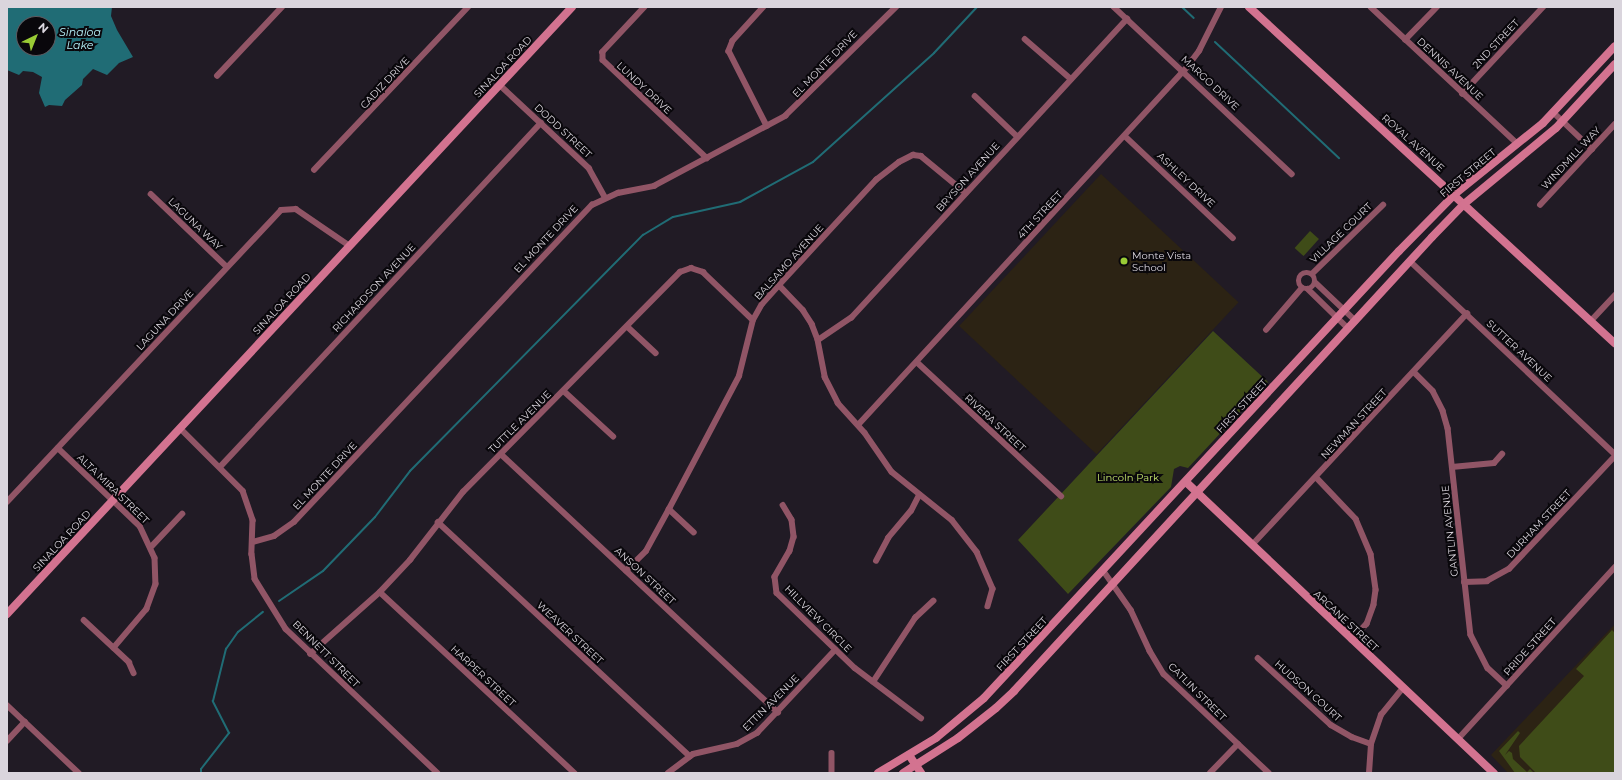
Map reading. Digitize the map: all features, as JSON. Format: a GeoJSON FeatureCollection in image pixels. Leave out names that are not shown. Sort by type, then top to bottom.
{"type":"FeatureCollection","features":[{"type":"Feature","properties":{"kind":"main road","name":"SINALOA ROAD"},"geometry":{"type":"LineString","coordinates":[[7,614],[571,7]]}},
{"type":"Feature","properties":{"kind":"main road","name":"ROYAL AVENUE"},"geometry":{"type":"LineString","coordinates":[[1249,7],[1454,194],[1590,322],[1615,343]]}},
{"type":"Feature","properties":{"kind":"main road","name":"FIRST STREET"},"geometry":{"type":"LineString","coordinates":[[878,773],[936,738],[984,698],[1186,482],[1337,317],[1454,194],[1518,144],[1553,112],[1615,46]]}},
{"type":"Feature","properties":{"kind":"main road"},"geometry":{"type":"LineString","coordinates":[[903,773],[918,770],[996,708],[1113,584],[1464,204],[1563,121],[1615,64]]}},
{"type":"Feature","properties":{"kind":"main road","name":"ARCANE STREET"},"geometry":{"type":"LineString","coordinates":[[1186,482],[1494,773]]}},
{"type":"Feature","properties":{"kind":"main road"},"geometry":{"type":"LineString","coordinates":[[909,755],[918,770]]}},
{"type":"Feature","properties":{"kind":"street"},"geometry":{"type":"LineString","coordinates":[[217,76],[282,7]]}},
{"type":"Feature","properties":{"kind":"street","name":"CADIZ DRIVE"},"geometry":{"type":"LineString","coordinates":[[314,170],[468,7]]}},
{"type":"Feature","properties":{"kind":"street","name":"LUNDY DRIVE"},"geometry":{"type":"LineString","coordinates":[[645,7],[603,52],[602,60],[707,158]]}},
{"type":"Feature","properties":{"kind":"street"},"geometry":{"type":"LineString","coordinates":[[764,7],[733,41],[729,51],[767,126]]}},
{"type":"Feature","properties":{"kind":"street","name":"EL MONTE DRIVE"},"geometry":{"type":"LineString","coordinates":[[253,542],[274,536],[294,522],[580,215],[605,197],[654,186],[767,126],[797,106],[896,7]]}},
{"type":"Feature","properties":{"kind":"street","name":"MARGO DRIVE"},"geometry":{"type":"LineString","coordinates":[[1114,7],[1184,71],[1292,174]]}},
{"type":"Feature","properties":{"kind":"street","name":"4TH STREET"},"geometry":{"type":"LineString","coordinates":[[858,424],[1126,137],[1184,71],[1199,51],[1221,7]]}},
{"type":"Feature","properties":{"kind":"street","name":"DENNIS AVENUE"},"geometry":{"type":"LineString","coordinates":[[1371,7],[1462,94],[1518,144]]}},
{"type":"Feature","properties":{"kind":"street"},"geometry":{"type":"LineString","coordinates":[[1405,40],[1436,7]]}},
{"type":"Feature","properties":{"kind":"street","name":"2ND STREET"},"geometry":{"type":"LineString","coordinates":[[1462,94],[1543,7]]}},
{"type":"Feature","properties":{"kind":"street","name":"BRYSON AVENUE"},"geometry":{"type":"LineString","coordinates":[[818,340],[851,318],[1126,19]]}},
{"type":"Feature","properties":{"kind":"street"},"geometry":{"type":"LineString","coordinates":[[1025,39],[1070,79]]}},
{"type":"Feature","properties":{"kind":"street","name":"DODD STREET"},"geometry":{"type":"LineString","coordinates":[[500,85],[589,168],[605,197]]}},
{"type":"Feature","properties":{"kind":"street"},"geometry":{"type":"LineString","coordinates":[[975,96],[1017,136]]}},
{"type":"Feature","properties":{"kind":"street"},"geometry":{"type":"LineString","coordinates":[[1553,112],[1592,149]]}},
{"type":"Feature","properties":{"kind":"street","name":"RICHARDSON AVENUE"},"geometry":{"type":"LineString","coordinates":[[221,466],[541,123]]}},
{"type":"Feature","properties":{"kind":"street","name":"WINDMILL WAY"},"geometry":{"type":"LineString","coordinates":[[1540,205],[1615,124]]}},
{"type":"Feature","properties":{"kind":"street","name":"ASHLEY DRIVE"},"geometry":{"type":"LineString","coordinates":[[1126,137],[1233,238]]}},
{"type":"Feature","properties":{"kind":"street","name":"BALSAMO AVENUE"},"geometry":{"type":"LineString","coordinates":[[626,571],[646,551],[669,509],[739,376],[753,320],[762,304],[779,285],[876,180],[899,162],[913,155],[921,156],[966,193]]}},
{"type":"Feature","properties":{"kind":"street","name":"LAGUNA WAY"},"geometry":{"type":"LineString","coordinates":[[151,194],[227,267]]}},
{"type":"Feature","properties":{"kind":"street","name":"VILLAGE COURT"},"geometry":{"type":"LineString","coordinates":[[1312,274],[1383,205]]}},
{"type":"Feature","properties":{"kind":"street","name":"LAGUNA DRIVE"},"geometry":{"type":"LineString","coordinates":[[7,502],[277,213],[286,208],[296,209],[350,246]]}},
{"type":"Feature","properties":{"kind":"street","name":"SUTTER AVENUE"},"geometry":{"type":"LineString","coordinates":[[1411,262],[1615,455]]}},
{"type":"Feature","properties":{"kind":"street","name":"TUTTLE AVENUE"},"geometry":{"type":"LineString","coordinates":[[310,654],[380,592],[410,560],[462,492],[628,327],[680,272],[691,268],[704,272],[753,320]]}},
{"type":"Feature","properties":{"kind":"street","name":"VILLAGE COURT"},"geometry":{"type":"LineString","coordinates":[[1305,288],[1298,281],[1301,274],[1304,272],[1312,274]]}},
{"type":"Feature","properties":{"kind":"street","name":"VILLAGE COURT"},"geometry":{"type":"LineString","coordinates":[[1312,274],[1316,283],[1356,321]]}},
{"type":"Feature","properties":{"kind":"street"},"geometry":{"type":"LineString","coordinates":[[1266,330],[1305,288],[1316,283]]}},
{"type":"Feature","properties":{"kind":"street"},"geometry":{"type":"LineString","coordinates":[[779,285],[803,310],[818,340],[831,390],[842,409],[858,424],[892,472],[952,520],[977,552],[993,590],[988,606]]}},
{"type":"Feature","properties":{"kind":"street"},"geometry":{"type":"LineString","coordinates":[[1305,288],[1349,328]]}},
{"type":"Feature","properties":{"kind":"street"},"geometry":{"type":"LineString","coordinates":[[1590,322],[1615,295]]}},
{"type":"Feature","properties":{"kind":"street","name":"NEWMAN STREET"},"geometry":{"type":"LineString","coordinates":[[1252,545],[1415,372],[1467,314]]}},
{"type":"Feature","properties":{"kind":"street"},"geometry":{"type":"LineString","coordinates":[[628,327],[656,353]]}},
{"type":"Feature","properties":{"kind":"street","name":"RIVERA STREET"},"geometry":{"type":"LineString","coordinates":[[917,362],[1061,496]]}},
{"type":"Feature","properties":{"kind":"street","name":"GANTLIN AVENUE"},"geometry":{"type":"LineString","coordinates":[[1415,372],[1433,392],[1443,411],[1452,467],[1469,625],[1474,645],[1488,668],[1507,686]]}},
{"type":"Feature","properties":{"kind":"street"},"geometry":{"type":"LineString","coordinates":[[564,391],[613,436]]}},
{"type":"Feature","properties":{"kind":"street","name":"BENNETT STREET"},"geometry":{"type":"LineString","coordinates":[[180,428],[237,482],[248,500],[253,520],[252,567],[260,590],[286,628],[310,654],[438,773]]}},
{"type":"Feature","properties":{"kind":"street","name":"ALTA MIRA STREET"},"geometry":{"type":"LineString","coordinates":[[58,448],[140,526],[152,546]]}},
{"type":"Feature","properties":{"kind":"street","name":"ANSON STREET"},"geometry":{"type":"LineString","coordinates":[[500,454],[778,712]]}},
{"type":"Feature","properties":{"kind":"street"},"geometry":{"type":"LineString","coordinates":[[1452,467],[1494,463],[1502,454]]}},
{"type":"Feature","properties":{"kind":"street","name":"DURHAM STREET"},"geometry":{"type":"LineString","coordinates":[[1464,582],[1487,581],[1509,569],[1615,455]]}},
{"type":"Feature","properties":{"kind":"street"},"geometry":{"type":"LineString","coordinates":[[1316,477],[1356,519],[1371,554],[1376,590],[1374,605],[1367,624],[1352,640]]}},
{"type":"Feature","properties":{"kind":"street"},"geometry":{"type":"LineString","coordinates":[[876,561],[888,538],[911,511],[919,495]]}},
{"type":"Feature","properties":{"kind":"street","name":"HILLVIEW CIRCLE"},"geometry":{"type":"LineString","coordinates":[[783,505],[792,520],[794,537],[790,551],[775,577],[775,588],[788,604],[835,650],[873,682],[920,718]]}},
{"type":"Feature","properties":{"kind":"street"},"geometry":{"type":"LineString","coordinates":[[669,509],[694,532]]}},
{"type":"Feature","properties":{"kind":"street"},"geometry":{"type":"LineString","coordinates":[[114,648],[142,618],[152,598],[157,572],[152,546],[182,514]]}},
{"type":"Feature","properties":{"kind":"street","name":"WEAVER STREET"},"geometry":{"type":"LineString","coordinates":[[438,522],[690,756]]}},
{"type":"Feature","properties":{"kind":"street","name":"PRIDE STREET"},"geometry":{"type":"LineString","coordinates":[[1458,739],[1615,567]]}},
{"type":"Feature","properties":{"kind":"street","name":"CATLIN STREET"},"geometry":{"type":"LineString","coordinates":[[1103,570],[1131,610],[1157,664],[1174,684],[1269,773]]}},
{"type":"Feature","properties":{"kind":"street","name":"HARPER STREET"},"geometry":{"type":"LineString","coordinates":[[380,592],[575,773]]}},
{"type":"Feature","properties":{"kind":"street"},"geometry":{"type":"LineString","coordinates":[[873,682],[915,618],[933,602]]}},
{"type":"Feature","properties":{"kind":"street"},"geometry":{"type":"LineString","coordinates":[[84,620],[129,662],[134,673]]}},
{"type":"Feature","properties":{"kind":"street","name":"ETTIN AVENUE"},"geometry":{"type":"LineString","coordinates":[[668,773],[690,756],[748,739],[778,712],[835,650]]}},
{"type":"Feature","properties":{"kind":"street","name":"HUDSON COURT"},"geometry":{"type":"LineString","coordinates":[[1258,658],[1331,726],[1352,738],[1370,744]]}},
{"type":"Feature","properties":{"kind":"street"},"geometry":{"type":"LineString","coordinates":[[1369,773],[1370,744],[1381,715],[1403,688]]}},
{"type":"Feature","properties":{"kind":"street"},"geometry":{"type":"LineString","coordinates":[[7,705],[79,773]]}},
{"type":"Feature","properties":{"kind":"street"},"geometry":{"type":"LineString","coordinates":[[7,741],[25,722]]}},
{"type":"Feature","properties":{"kind":"street"},"geometry":{"type":"LineString","coordinates":[[1210,773],[1238,744]]}},
{"type":"Feature","properties":{"kind":"street"},"geometry":{"type":"LineString","coordinates":[[832,753],[832,773]]}},
{"type":"Feature","properties":{"kind":"shaded area"},"geometry":{"type":"Polygon","coordinates":[[[1101,174],[1238,302],[1097,454],[959,326],[1101,174]]]}},
{"type":"Feature","properties":{"kind":"shaded area"},"geometry":{"type":"Polygon","coordinates":[[[1615,624],[1615,773],[1508,773],[1491,755],[1615,624]]]}},
{"type":"Feature","properties":{"kind":"green space"},"geometry":{"type":"Polygon","coordinates":[[[1310,231],[1319,239],[1304,256],[1295,248],[1310,231]]]}},
{"type":"Feature","properties":{"kind":"green space","name":"Lincoln Park"},"geometry":{"type":"Polygon","coordinates":[[[1213,331],[1268,382],[1188,468],[1180,466],[1174,469],[1171,487],[1068,594],[1018,540],[1213,331]]]}},
{"type":"Feature","properties":{"kind":"green space"},"geometry":{"type":"Polygon","coordinates":[[[1612,630],[1615,633],[1615,773],[1536,773],[1520,757],[1519,746],[1584,676],[1576,669],[1612,630]]]}},
{"type":"Feature","properties":{"kind":"green space"},"geometry":{"type":"Polygon","coordinates":[[[1518,731],[1520,733],[1505,755],[1509,751],[1512,753],[1513,759],[1527,772],[1530,769],[1534,773],[1515,773],[1499,751],[1518,731]]]}},
{"type":"Feature","properties":{"kind":"water","name":"Sinaloa Lake"},"geometry":{"type":"Polygon","coordinates":[[[7,7],[112,7],[111,16],[117,30],[133,57],[119,63],[107,75],[93,69],[83,79],[82,85],[65,100],[62,106],[49,105],[45,107],[39,93],[42,77],[33,72],[23,71],[19,75],[7,70],[7,7]]]}},
{"type":"Feature","properties":{"kind":"waterway"},"geometry":{"type":"LineString","coordinates":[[279,601],[323,571],[375,517],[410,471],[643,235],[673,217],[740,202],[813,162],[934,53],[977,7]]}},
{"type":"Feature","properties":{"kind":"waterway"},"geometry":{"type":"LineString","coordinates":[[1182,7],[1194,18]]}},
{"type":"Feature","properties":{"kind":"waterway"},"geometry":{"type":"LineString","coordinates":[[1215,42],[1339,158]]}},
{"type":"Feature","properties":{"kind":"waterway"},"geometry":{"type":"LineString","coordinates":[[201,773],[201,769],[229,733],[213,701],[226,649],[238,632],[263,612]]}},
{"type":"Feature","properties":{"kind":"place","name":"Monte Vista School"},"geometry":{"type":"Point","coordinates":[1124,261]}}]}
